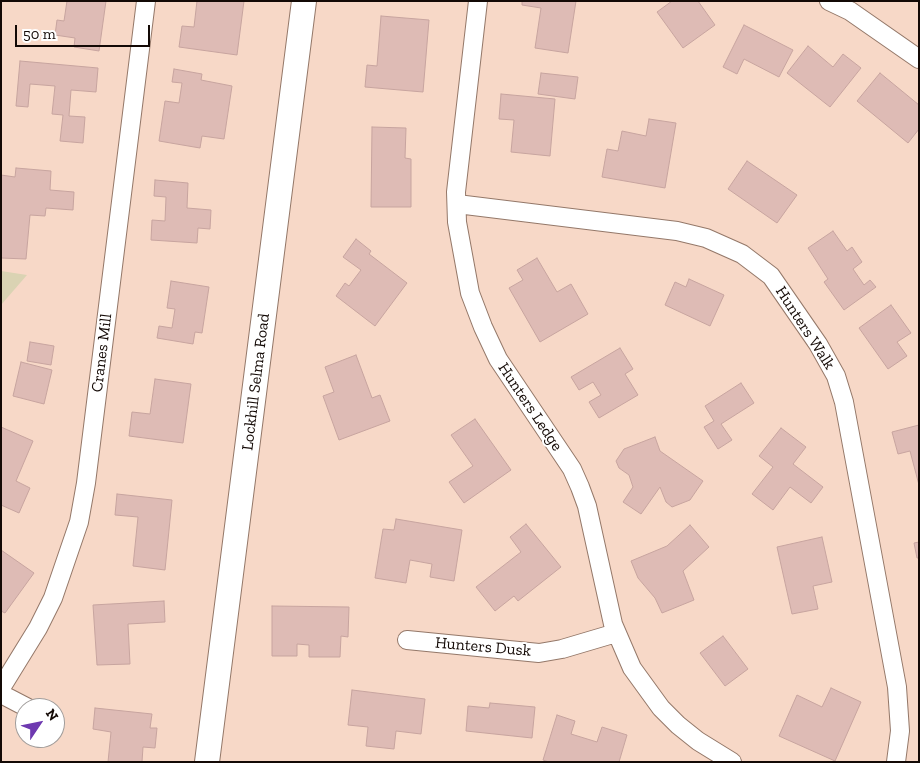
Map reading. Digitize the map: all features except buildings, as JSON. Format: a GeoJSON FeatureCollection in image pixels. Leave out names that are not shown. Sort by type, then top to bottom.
{"type":"FeatureCollection","features":[{"type":"Feature","properties":{"kind":"main road","name":"Lockhill Selma Road"},"geometry":{"type":"LineString","coordinates":[[207,762],[304,1]]}},
{"type":"Feature","properties":{"kind":"street","name":"Cranes Mill"},"geometry":{"type":"LineString","coordinates":[[1,688],[38,628],[49,605],[79,522],[88,473],[146,1]]}},
{"type":"Feature","properties":{"kind":"street","name":"Hunters Ledge"},"geometry":{"type":"LineString","coordinates":[[478,1],[456,204],[462,258],[470,293],[498,359],[572,469],[580,487],[587,506],[606,600],[616,633],[632,668],[661,708],[698,741],[732,762]]}},
{"type":"Feature","properties":{"kind":"street"},"geometry":{"type":"LineString","coordinates":[[828,1],[850,12],[919,59]]}},
{"type":"Feature","properties":{"kind":"street","name":"Hunters Walk"},"geometry":{"type":"LineString","coordinates":[[456,204],[677,231],[706,238],[742,254],[771,276],[818,344],[836,376],[844,402],[897,687],[900,731],[896,762]]}},
{"type":"Feature","properties":{"kind":"street","name":"Hunters Dusk"},"geometry":{"type":"LineString","coordinates":[[407,640],[539,653],[562,649],[616,633]]}},
{"type":"Feature","properties":{"kind":"street"},"geometry":{"type":"LineString","coordinates":[[1,694],[15,701]]}},
{"type":"Feature","properties":{"kind":"shaded area"},"geometry":{"type":"Polygon","coordinates":[[[1,271],[27,275],[1,305],[1,271]]]}}]}
